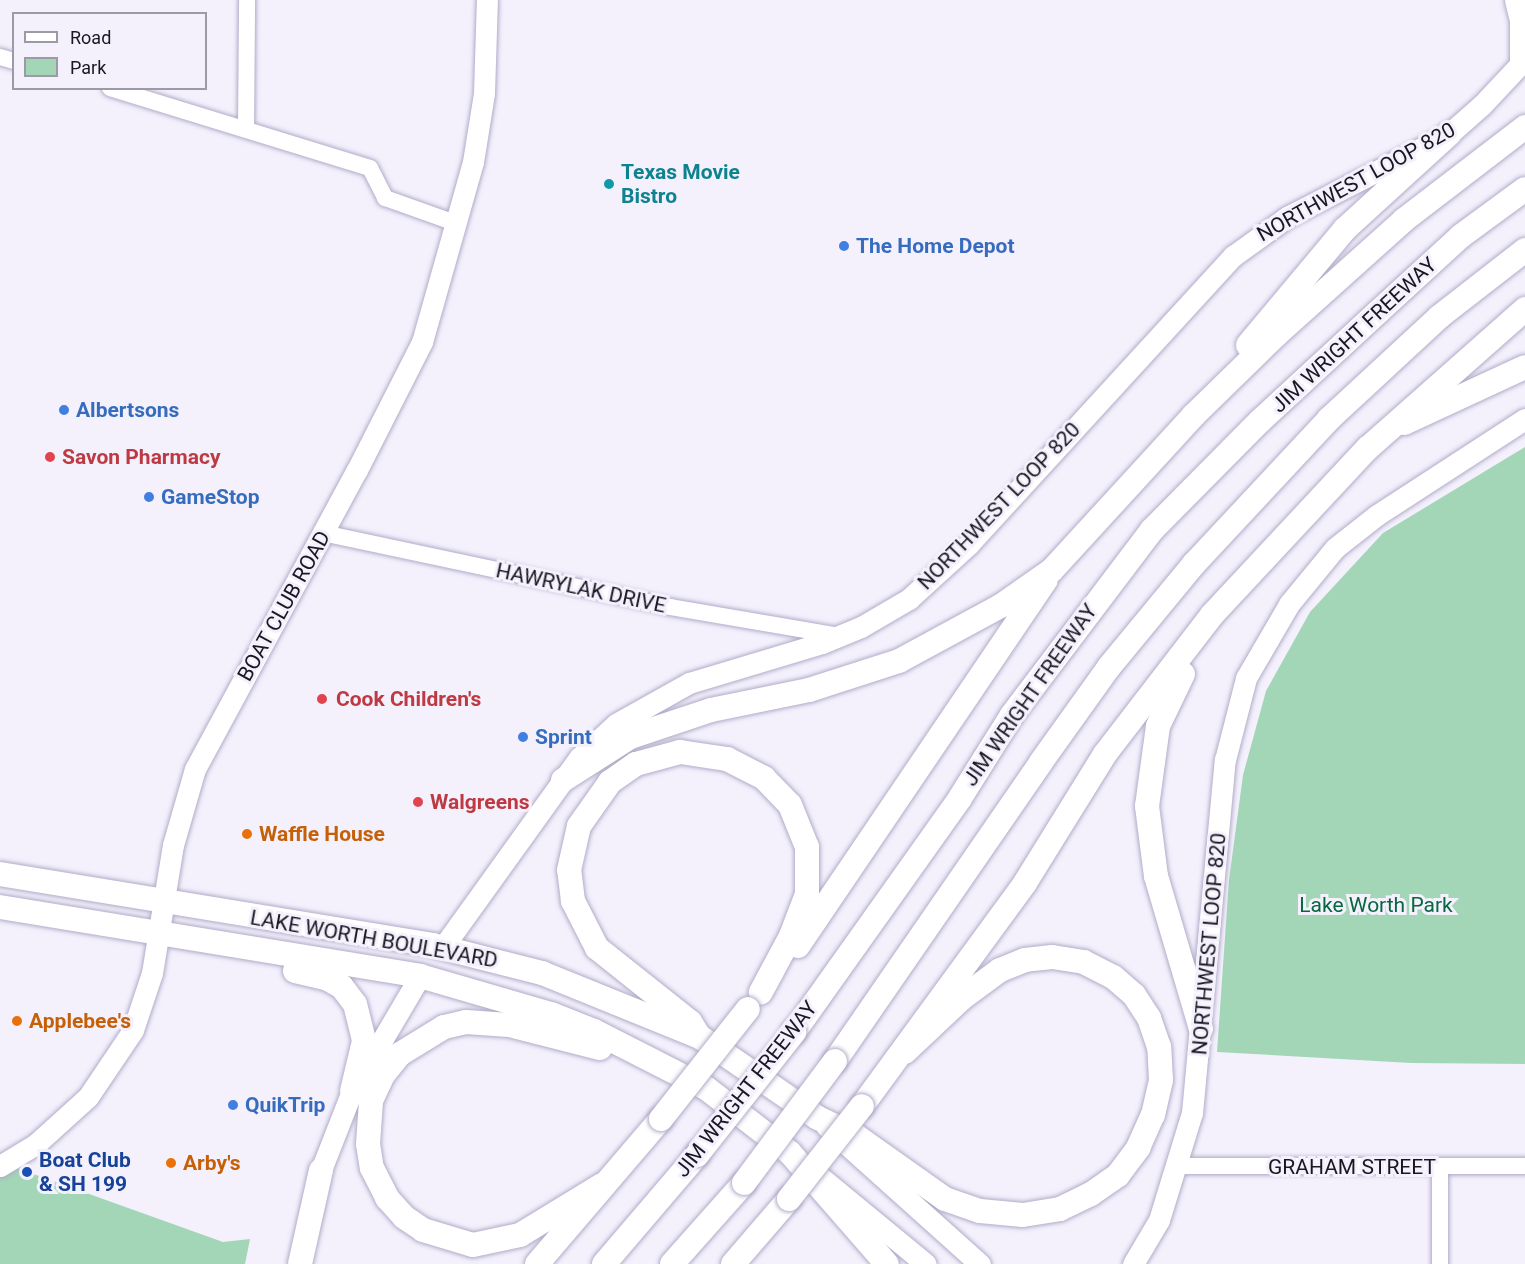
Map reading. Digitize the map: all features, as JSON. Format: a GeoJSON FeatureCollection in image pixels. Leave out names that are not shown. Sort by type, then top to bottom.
{"type":"FeatureCollection","features":[{"type":"Feature","properties":{"kind":"highway"},"geometry":{"type":"LineString","coordinates":[[1192,416],[1387,236],[1525,128]]}},
{"type":"Feature","properties":{"kind":"highway"},"geometry":{"type":"LineString","coordinates":[[537,1264],[567,1233],[602,1185],[661,1119],[799,945],[1052,570],[1192,416],[1334,241],[1449,134]]}},
{"type":"Feature","properties":{"kind":"highway","name":"JIM WRIGHT FREEWAY"},"geometry":{"type":"LineString","coordinates":[[604,1264],[697,1155],[794,1032],[960,798],[1012,715],[1110,581],[1157,524],[1377,313],[1461,236],[1525,189]]}},
{"type":"Feature","properties":{"kind":"highway"},"geometry":{"type":"LineString","coordinates":[[672,1264],[744,1183],[835,1061],[1109,667],[1194,564],[1329,419],[1439,317],[1525,250]]}},
{"type":"Feature","properties":{"kind":"highway"},"geometry":{"type":"LineString","coordinates":[[733,1264],[789,1199],[905,1052],[1025,883],[1105,754],[1212,615],[1316,500],[1385,432],[1525,309]]}},
{"type":"Feature","properties":{"kind":"highway"},"geometry":{"type":"LineString","coordinates":[[1385,432],[1525,367]]}},
{"type":"Feature","properties":{"kind":"highway"},"geometry":{"type":"LineString","coordinates":[[562,780],[630,737],[711,710],[809,690],[899,661],[961,630],[1052,570]]}},
{"type":"Feature","properties":{"kind":"highway"},"geometry":{"type":"LineString","coordinates":[[1201,1029],[1156,876],[1147,806],[1153,747],[1165,705],[1199,647],[1212,615]]}},
{"type":"Feature","properties":{"kind":"highway"},"geometry":{"type":"LineString","coordinates":[[700,1037],[690,1022],[597,948],[573,901],[569,870],[579,826],[610,782],[636,764],[680,752],[727,759],[764,778],[790,805],[807,847],[807,894],[791,936],[754,1001]]}},
{"type":"Feature","properties":{"kind":"highway","name":"LAKE WORTH BOULEVARD"},"geometry":{"type":"LineString","coordinates":[[0,874],[443,947],[552,977],[700,1037],[818,1118]]}},
{"type":"Feature","properties":{"kind":"highway","name":"LAKE WORTH BOULEVARD"},"geometry":{"type":"LineString","coordinates":[[0,907],[420,976],[551,1014],[594,1031],[706,1088],[790,1153]]}},
{"type":"Feature","properties":{"kind":"highway"},"geometry":{"type":"LineString","coordinates":[[267,952],[283,968],[326,978],[342,987],[355,1004],[364,1041],[352,1091]]}},
{"type":"Feature","properties":{"kind":"highway"},"geometry":{"type":"LineString","coordinates":[[818,1118],[856,1136],[945,1198],[980,1211],[1023,1215],[1060,1209],[1092,1194],[1118,1175],[1138,1148],[1153,1115],[1161,1080],[1159,1047],[1149,1018],[1134,995],[1113,977],[1084,962],[1052,957],[1025,960],[1000,970],[961,999],[905,1052]]}},
{"type":"Feature","properties":{"kind":"highway"},"geometry":{"type":"LineString","coordinates":[[602,1185],[520,1235],[473,1245],[448,1239],[410,1221],[387,1198],[372,1168],[368,1144],[371,1101],[383,1075],[400,1054],[444,1027],[466,1022],[509,1025],[584,1042],[706,1088]]}},
{"type":"Feature","properties":{"kind":"highway"},"geometry":{"type":"LineString","coordinates":[[790,1153],[887,1264]]}},
{"type":"Feature","properties":{"kind":"highway"},"geometry":{"type":"LineString","coordinates":[[300,1264],[321,1170]]}},
{"type":"Feature","properties":{"kind":"highway"},"geometry":{"type":"LineString","coordinates":[[745,1264],[765,1227]]}},
{"type":"Feature","properties":{"kind":"main road","name":"BOAT CLUB ROAD"},"geometry":{"type":"LineString","coordinates":[[0,1166],[36,1144],[88,1097],[121,1052],[142,1008],[164,902],[173,845],[195,769],[323,533],[422,342],[458,224],[484,93],[487,0]]}},
{"type":"Feature","properties":{"kind":"main road"},"geometry":{"type":"LineString","coordinates":[[1515,0],[1520,20],[1522,62]]}},
{"type":"Feature","properties":{"kind":"main road","name":"NORTHWEST LOOP 820"},"geometry":{"type":"LineString","coordinates":[[443,947],[562,780],[589,747],[616,724],[673,689],[840,636],[896,608],[946,567],[1239,250],[1287,217],[1449,134],[1522,62]]}},
{"type":"Feature","properties":{"kind":"main road","name":"NORTHWEST LOOP 820"},"geometry":{"type":"LineString","coordinates":[[1132,1264],[1159,1220],[1179,1166],[1194,1105],[1225,760],[1237,702],[1260,650],[1301,586],[1335,549],[1377,515],[1525,419]]}},
{"type":"Feature","properties":{"kind":"main road"},"geometry":{"type":"LineString","coordinates":[[321,1170],[352,1091],[420,976]]}},
{"type":"Feature","properties":{"kind":"main road","name":"LAKE WORTH BOULEVARD"},"geometry":{"type":"LineString","coordinates":[[818,1118],[980,1264]]}},
{"type":"Feature","properties":{"kind":"main road","name":"LAKE WORTH BOULEVARD"},"geometry":{"type":"LineString","coordinates":[[790,1153],[860,1205],[926,1264]]}},
{"type":"Feature","properties":{"kind":"street"},"geometry":{"type":"LineString","coordinates":[[246,127],[247,0]]}},
{"type":"Feature","properties":{"kind":"street"},"geometry":{"type":"LineString","coordinates":[[117,90],[246,127],[370,168],[385,198],[458,224]]}},
{"type":"Feature","properties":{"kind":"street","name":"HAWRYLAK DRIVE"},"geometry":{"type":"LineString","coordinates":[[323,533],[670,607],[840,636]]}},
{"type":"Feature","properties":{"kind":"street","name":"GRAHAM STREET"},"geometry":{"type":"LineString","coordinates":[[1179,1166],[1525,1166]]}},
{"type":"Feature","properties":{"kind":"street"},"geometry":{"type":"LineString","coordinates":[[1440,1167],[1440,1264]]}},
{"type":"Feature","properties":{"kind":"green space","name":"Lake Worth Park"},"geometry":{"type":"Polygon","coordinates":[[[1525,447],[1525,1064],[1411,1063],[1217,1052],[1229,880],[1243,775],[1266,691],[1310,612],[1383,533],[1525,447]]]}},
{"type":"Feature","properties":{"kind":"green space"},"geometry":{"type":"Polygon","coordinates":[[[0,1162],[223,1242],[250,1239],[245,1264],[0,1264],[0,1162]]]}},
{"type":"Feature","properties":{"kind":"place","name":"Texas Movie Bistro"},"geometry":{"type":"Point","coordinates":[609,184]}},
{"type":"Feature","properties":{"kind":"place","name":"The Home Depot"},"geometry":{"type":"Point","coordinates":[844,246]}},
{"type":"Feature","properties":{"kind":"place","name":"Albertsons"},"geometry":{"type":"Point","coordinates":[64,410]}},
{"type":"Feature","properties":{"kind":"place","name":"Savon Pharmacy"},"geometry":{"type":"Point","coordinates":[50,457]}},
{"type":"Feature","properties":{"kind":"place","name":"GameStop"},"geometry":{"type":"Point","coordinates":[149,497]}},
{"type":"Feature","properties":{"kind":"place","name":"Cook Children's"},"geometry":{"type":"Point","coordinates":[322,699]}},
{"type":"Feature","properties":{"kind":"place","name":"Sprint"},"geometry":{"type":"Point","coordinates":[523,737]}},
{"type":"Feature","properties":{"kind":"place","name":"Walgreens"},"geometry":{"type":"Point","coordinates":[418,802]}},
{"type":"Feature","properties":{"kind":"place","name":"Waffle House"},"geometry":{"type":"Point","coordinates":[247,834]}},
{"type":"Feature","properties":{"kind":"place","name":"Applebee's"},"geometry":{"type":"Point","coordinates":[17,1021]}},
{"type":"Feature","properties":{"kind":"place","name":"QuikTrip"},"geometry":{"type":"Point","coordinates":[233,1105]}},
{"type":"Feature","properties":{"kind":"place","name":"Arby's"},"geometry":{"type":"Point","coordinates":[171,1163]}},
{"type":"Feature","properties":{"kind":"place","name":"Boat Club & SH 199"},"geometry":{"type":"Point","coordinates":[27,1172]}}]}
